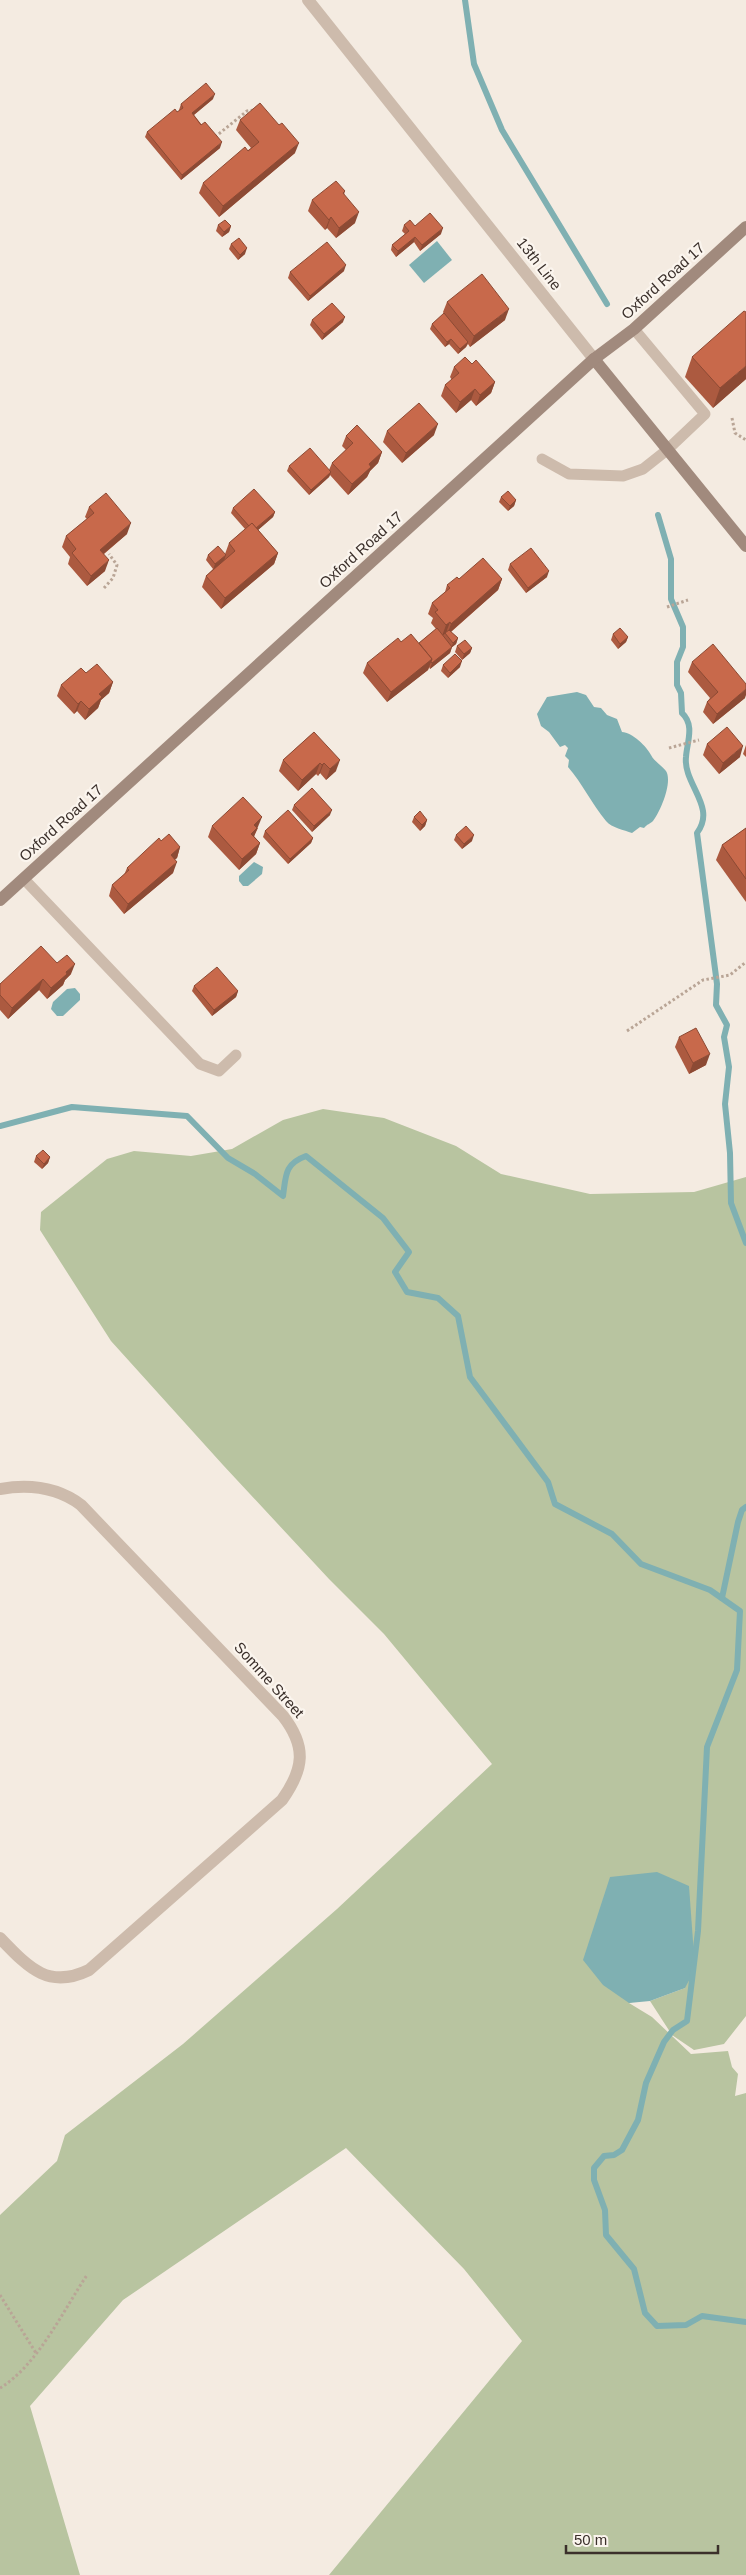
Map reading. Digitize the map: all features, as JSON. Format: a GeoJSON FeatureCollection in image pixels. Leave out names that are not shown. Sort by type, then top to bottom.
{"type":"FeatureCollection","features":[{"type":"Feature","properties":{"kind":"main road","name":"Oxford Road 17"},"geometry":{"type":"LineString","coordinates":[[0,900],[594,359],[634,329],[746,227]]}},
{"type":"Feature","properties":{"kind":"main road","name":"13th Line"},"geometry":{"type":"LineString","coordinates":[[594,359],[746,546]]}},
{"type":"Feature","properties":{"kind":"street","name":"13th Line"},"geometry":{"type":"LineString","coordinates":[[308,0],[594,359]]}},
{"type":"Feature","properties":{"kind":"street","name":"Somme Street"},"geometry":{"type":"LineString","coordinates":[[0,1489],[35,1486],[69,1496],[81,1506],[283,1716],[293,1729],[300,1752],[300,1762],[293,1784],[282,1800],[89,1970],[73,1977],[50,1977],[35,1971],[0,1938]]}},
{"type":"Feature","properties":{"kind":"lane"},"geometry":{"type":"LineString","coordinates":[[542,459],[569,474],[623,476],[643,469],[706,414],[634,329]]}},
{"type":"Feature","properties":{"kind":"lane"},"geometry":{"type":"LineString","coordinates":[[24,879],[200,1064],[219,1071],[236,1055]]}},
{"type":"Feature","properties":{"kind":"path"},"geometry":{"type":"LineString","coordinates":[[211,132],[216,138],[247,111],[260,110]]}},
{"type":"Feature","properties":{"kind":"path"},"geometry":{"type":"LineString","coordinates":[[732,418],[735,433],[746,440]]}},
{"type":"Feature","properties":{"kind":"path"},"geometry":{"type":"LineString","coordinates":[[104,588],[116,572],[117,565],[109,554]]}},
{"type":"Feature","properties":{"kind":"path"},"geometry":{"type":"LineString","coordinates":[[667,607],[688,600]]}},
{"type":"Feature","properties":{"kind":"path"},"geometry":{"type":"LineString","coordinates":[[669,748],[699,740]]}},
{"type":"Feature","properties":{"kind":"path"},"geometry":{"type":"LineString","coordinates":[[626,1031],[703,980],[730,975],[746,962]]}},
{"type":"Feature","properties":{"kind":"path"},"geometry":{"type":"LineString","coordinates":[[0,2388],[16,2378],[36,2353],[87,2275]]}},
{"type":"Feature","properties":{"kind":"path"},"geometry":{"type":"LineString","coordinates":[[0,2295],[36,2353]]}},
{"type":"Feature","properties":{"kind":"green space"},"geometry":{"type":"Polygon","coordinates":[[[323,1109],[384,1118],[456,1146],[501,1174],[590,1194],[694,1192],[746,1177],[746,2016],[724,2044],[694,2050],[672,2035],[650,2001],[685,1988],[629,2003],[652,2017],[691,2054],[728,2051],[732,2067],[738,2074],[735,2096],[746,2093],[746,2575],[329,2575],[522,2341],[464,2269],[346,2148],[123,2300],[30,2406],[80,2575],[0,2575],[0,2215],[57,2161],[65,2135],[183,2044],[337,1909],[492,1764],[384,1634],[329,1579],[111,1341],[40,1230],[41,1212],[107,1159],[134,1151],[191,1156],[232,1149],[283,1120],[323,1109]]]}},
{"type":"Feature","properties":{"kind":"water"},"geometry":{"type":"Polygon","coordinates":[[[437,241],[452,260],[424,283],[409,265],[437,241]]]}},
{"type":"Feature","properties":{"kind":"water"},"geometry":{"type":"Polygon","coordinates":[[[577,692],[586,695],[594,707],[601,708],[607,715],[617,719],[622,732],[630,734],[639,741],[666,771],[668,782],[662,804],[653,821],[644,828],[640,827],[632,833],[615,827],[606,821],[568,767],[569,760],[565,756],[568,748],[565,745],[560,747],[549,732],[541,726],[537,714],[547,697],[577,692]]]}},
{"type":"Feature","properties":{"kind":"water"},"geometry":{"type":"Polygon","coordinates":[[[254,862],[263,867],[262,874],[248,886],[243,886],[239,881],[239,876],[254,862]]]}},
{"type":"Feature","properties":{"kind":"water"},"geometry":{"type":"Polygon","coordinates":[[[75,988],[80,994],[80,1000],[63,1016],[57,1016],[51,1009],[53,1002],[67,989],[75,988]]]}},
{"type":"Feature","properties":{"kind":"water"},"geometry":{"type":"Polygon","coordinates":[[[657,1872],[689,1886],[695,1969],[685,1988],[650,2001],[629,2003],[603,1985],[583,1960],[610,1877],[657,1872]]]}},
{"type":"Feature","properties":{"kind":"building"},"geometry":{"type":"Polygon","coordinates":[[[206,83],[215,94],[192,113],[201,125],[205,122],[222,142],[182,175],[147,132],[175,109],[177,112],[183,108],[181,104],[206,83]]]}},
{"type":"Feature","properties":{"kind":"building"},"geometry":{"type":"Polygon","coordinates":[[[260,103],[279,125],[282,123],[299,143],[223,206],[203,183],[245,147],[248,151],[259,142],[240,120],[260,103]]]}},
{"type":"Feature","properties":{"kind":"building"},"geometry":{"type":"Polygon","coordinates":[[[336,181],[345,191],[343,193],[359,212],[339,228],[331,217],[329,220],[312,200],[336,181]]]}},
{"type":"Feature","properties":{"kind":"building"},"geometry":{"type":"Polygon","coordinates":[[[430,213],[443,228],[422,245],[415,237],[398,251],[392,245],[409,231],[404,225],[410,220],[415,226],[430,213]]]}},
{"type":"Feature","properties":{"kind":"building"},"geometry":{"type":"Polygon","coordinates":[[[225,220],[231,226],[224,232],[218,225],[225,220]]]}},
{"type":"Feature","properties":{"kind":"building"},"geometry":{"type":"Polygon","coordinates":[[[239,238],[247,248],[240,255],[231,244],[239,238]]]}},
{"type":"Feature","properties":{"kind":"building"},"geometry":{"type":"Polygon","coordinates":[[[327,242],[346,265],[310,296],[290,272],[327,242]]]}},
{"type":"Feature","properties":{"kind":"building"},"geometry":{"type":"Polygon","coordinates":[[[482,274],[509,309],[474,336],[447,302],[482,274]]]}},
{"type":"Feature","properties":{"kind":"building"},"geometry":{"type":"Polygon","coordinates":[[[332,303],[345,317],[324,334],[312,320],[332,303]]]}},
{"type":"Feature","properties":{"kind":"building"},"geometry":{"type":"Polygon","coordinates":[[[744,311],[746,312],[746,366],[720,388],[692,357],[744,311]]]}},
{"type":"Feature","properties":{"kind":"building"},"geometry":{"type":"Polygon","coordinates":[[[444,313],[468,342],[460,349],[451,339],[447,342],[432,324],[444,313]]]}},
{"type":"Feature","properties":{"kind":"building"},"geometry":{"type":"Polygon","coordinates":[[[465,357],[472,364],[476,360],[495,382],[480,395],[475,389],[460,402],[445,385],[459,373],[454,367],[465,357]]]}},
{"type":"Feature","properties":{"kind":"building"},"geometry":{"type":"Polygon","coordinates":[[[419,403],[438,424],[406,453],[387,431],[419,403]]]}},
{"type":"Feature","properties":{"kind":"building"},"geometry":{"type":"Polygon","coordinates":[[[357,425],[382,452],[369,464],[371,467],[352,484],[332,463],[353,443],[346,436],[357,425]]]}},
{"type":"Feature","properties":{"kind":"building"},"geometry":{"type":"Polygon","coordinates":[[[310,448],[331,472],[311,490],[289,466],[310,448]]]}},
{"type":"Feature","properties":{"kind":"building"},"geometry":{"type":"Polygon","coordinates":[[[254,489],[275,512],[256,528],[252,523],[249,526],[233,508],[254,489]]]}},
{"type":"Feature","properties":{"kind":"building"},"geometry":{"type":"Polygon","coordinates":[[[508,491],[516,500],[510,506],[501,497],[508,491]]]}},
{"type":"Feature","properties":{"kind":"building"},"geometry":{"type":"Polygon","coordinates":[[[106,493],[131,523],[100,550],[109,560],[91,576],[72,553],[76,549],[66,536],[94,513],[89,507],[106,493]]]}},
{"type":"Feature","properties":{"kind":"building"},"geometry":{"type":"Polygon","coordinates":[[[252,523],[278,553],[225,598],[206,576],[235,551],[229,543],[252,523]]]}},
{"type":"Feature","properties":{"kind":"building"},"geometry":{"type":"Polygon","coordinates":[[[218,546],[226,555],[215,564],[208,555],[218,546]]]}},
{"type":"Feature","properties":{"kind":"building"},"geometry":{"type":"Polygon","coordinates":[[[531,548],[549,571],[528,588],[510,564],[531,548]]]}},
{"type":"Feature","properties":{"kind":"building"},"geometry":{"type":"Polygon","coordinates":[[[483,558],[502,579],[451,624],[450,622],[446,625],[435,612],[438,610],[432,603],[450,588],[447,585],[457,577],[459,579],[483,558]]]}},
{"type":"Feature","properties":{"kind":"building"},"geometry":{"type":"Polygon","coordinates":[[[437,628],[452,647],[432,663],[432,659],[419,643],[437,628]]]}},
{"type":"Feature","properties":{"kind":"building"},"geometry":{"type":"Polygon","coordinates":[[[620,628],[628,637],[620,644],[613,634],[620,628]]]}},
{"type":"Feature","properties":{"kind":"building"},"geometry":{"type":"Polygon","coordinates":[[[449,630],[458,638],[453,643],[445,633],[449,630]]]}},
{"type":"Feature","properties":{"kind":"building"},"geometry":{"type":"Polygon","coordinates":[[[411,634],[432,659],[391,692],[367,663],[398,638],[401,642],[411,634]]]}},
{"type":"Feature","properties":{"kind":"building"},"geometry":{"type":"Polygon","coordinates":[[[465,640],[472,648],[464,654],[457,646],[465,640]]]}},
{"type":"Feature","properties":{"kind":"building"},"geometry":{"type":"Polygon","coordinates":[[[713,644],[746,684],[746,689],[717,714],[707,702],[718,692],[692,662],[713,644]]]}},
{"type":"Feature","properties":{"kind":"building"},"geometry":{"type":"Polygon","coordinates":[[[455,654],[462,661],[450,673],[443,665],[455,654]]]}},
{"type":"Feature","properties":{"kind":"building"},"geometry":{"type":"Polygon","coordinates":[[[97,664],[113,682],[99,694],[102,697],[89,709],[81,701],[78,704],[61,685],[81,668],[86,673],[97,664]]]}},
{"type":"Feature","properties":{"kind":"building"},"geometry":{"type":"Polygon","coordinates":[[[727,727],[743,746],[723,763],[707,744],[727,727]]]}},
{"type":"Feature","properties":{"kind":"building"},"geometry":{"type":"Polygon","coordinates":[[[314,732],[340,760],[330,769],[324,763],[322,765],[320,763],[302,780],[283,760],[314,732]]]}},
{"type":"Feature","properties":{"kind":"building"},"geometry":{"type":"Polygon","coordinates":[[[312,788],[332,810],[314,826],[294,805],[312,788]]]}},
{"type":"Feature","properties":{"kind":"building"},"geometry":{"type":"Polygon","coordinates":[[[243,797],[262,817],[254,825],[257,828],[251,834],[260,843],[242,859],[212,826],[243,797]]]}},
{"type":"Feature","properties":{"kind":"building"},"geometry":{"type":"Polygon","coordinates":[[[288,810],[313,838],[290,859],[265,831],[288,810]]]}},
{"type":"Feature","properties":{"kind":"building"},"geometry":{"type":"Polygon","coordinates":[[[420,811],[427,820],[422,825],[414,817],[420,811]]]}},
{"type":"Feature","properties":{"kind":"building"},"geometry":{"type":"Polygon","coordinates":[[[466,826],[474,835],[464,844],[456,835],[466,826]]]}},
{"type":"Feature","properties":{"kind":"building"},"geometry":{"type":"Polygon","coordinates":[[[746,828],[746,879],[722,845],[746,828]]]}},
{"type":"Feature","properties":{"kind":"building"},"geometry":{"type":"Polygon","coordinates":[[[169,834],[180,847],[171,855],[177,862],[128,904],[112,885],[159,838],[161,841],[169,834]]]}},
{"type":"Feature","properties":{"kind":"building"},"geometry":{"type":"Polygon","coordinates":[[[41,946],[57,963],[67,955],[75,964],[51,988],[43,979],[12,1008],[0,995],[0,984],[41,946]]]}},
{"type":"Feature","properties":{"kind":"building"},"geometry":{"type":"Polygon","coordinates":[[[217,967],[238,991],[214,1010],[194,986],[217,967]]]}},
{"type":"Feature","properties":{"kind":"building"},"geometry":{"type":"Polygon","coordinates":[[[696,1028],[710,1054],[693,1063],[679,1037],[696,1028]]]}},
{"type":"Feature","properties":{"kind":"building"},"geometry":{"type":"Polygon","coordinates":[[[43,1150],[50,1157],[44,1164],[36,1156],[43,1150]]]}},
{"type":"Feature","properties":{"kind":"waterway"},"geometry":{"type":"LineString","coordinates":[[465,0],[474,64],[502,130],[607,304]]}},
{"type":"Feature","properties":{"kind":"waterway"},"geometry":{"type":"LineString","coordinates":[[658,515],[671,559],[671,599],[683,627],[683,647],[677,662],[677,685],[681,693],[682,713],[686,718],[689,728],[686,767],[702,805],[702,823],[697,833],[717,984],[716,1005],[727,1025],[724,1037],[729,1067],[725,1104],[730,1153],[731,1203],[746,1243]]}},
{"type":"Feature","properties":{"kind":"waterway"},"geometry":{"type":"LineString","coordinates":[[0,1126],[72,1107],[187,1116],[228,1158],[255,1174],[283,1196],[287,1172],[294,1163],[306,1156],[383,1218],[409,1252],[395,1272],[407,1292],[438,1298],[458,1316],[470,1377],[548,1482],[555,1504],[612,1534],[641,1564],[710,1590],[740,1611],[737,1670],[707,1747],[698,1931],[687,2021],[673,2030],[664,2042],[646,2083],[638,2120],[622,2150],[614,2155],[604,2156],[594,2168],[594,2180],[605,2210],[606,2235],[634,2269],[645,2313],[657,2326],[686,2325],[702,2316],[746,2322]]}},
{"type":"Feature","properties":{"kind":"waterway"},"geometry":{"type":"LineString","coordinates":[[722,1598],[738,1522],[742,1510],[746,1507]]}}]}
